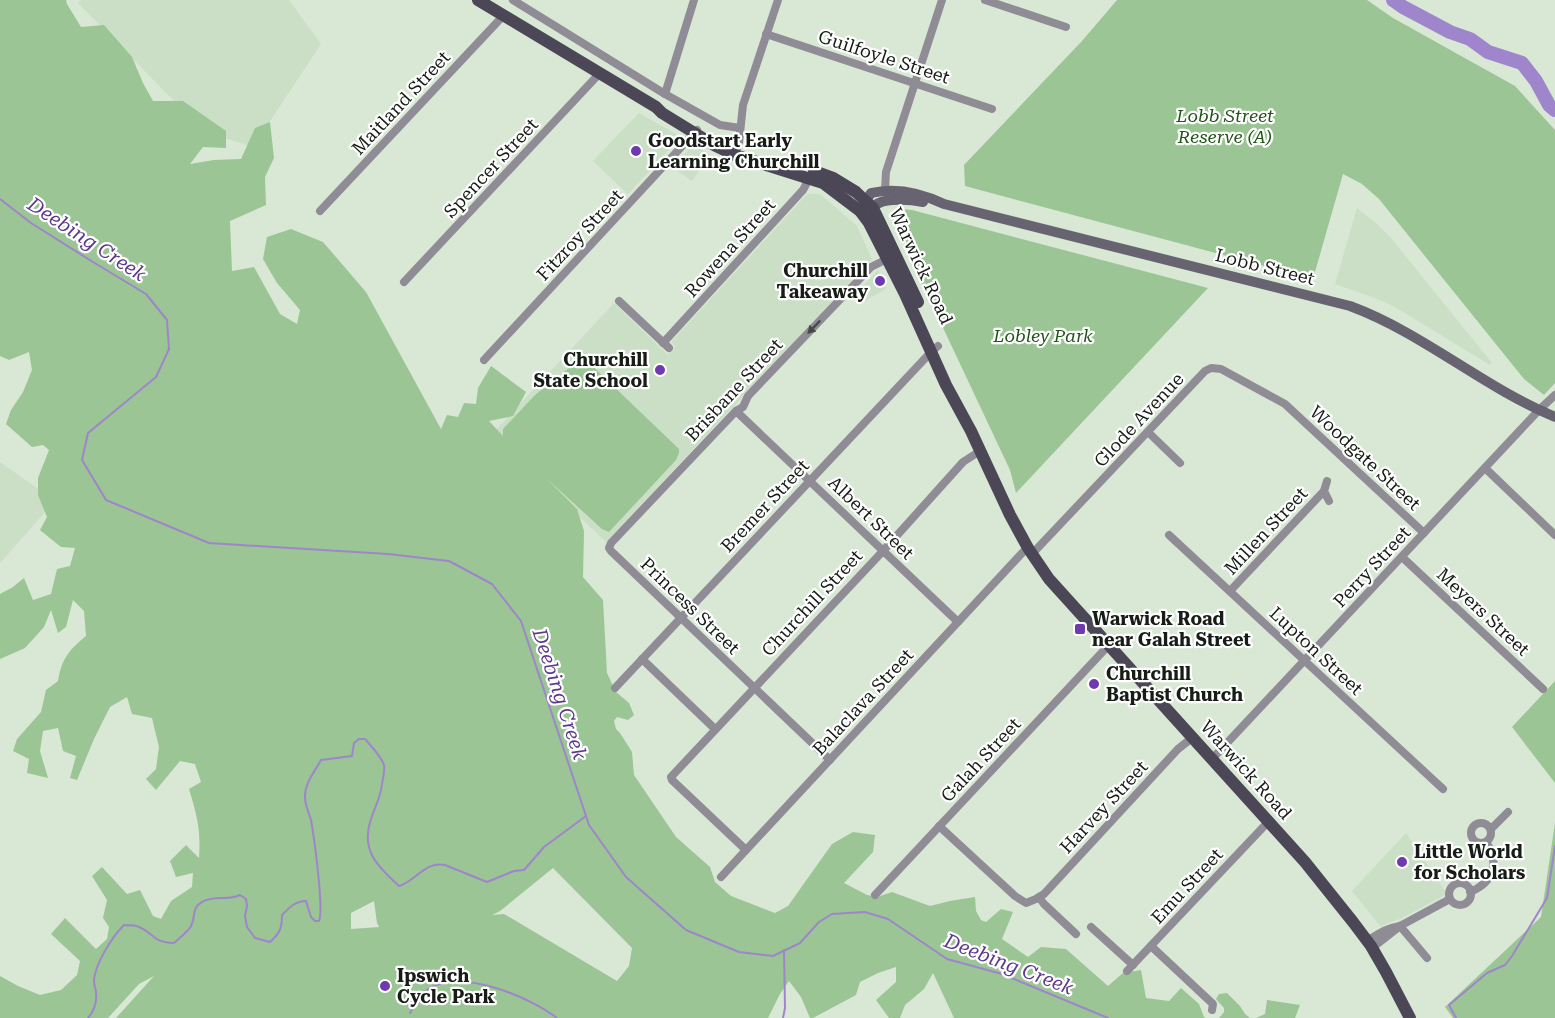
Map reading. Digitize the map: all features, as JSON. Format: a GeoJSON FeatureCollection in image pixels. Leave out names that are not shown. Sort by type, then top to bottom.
{"type":"FeatureCollection","features":[{"type":"Feature","properties":{"kind":"main road","name":"Warwick Road"},"geometry":{"type":"LineString","coordinates":[[478,0],[599,74],[662,109],[714,146],[811,174],[866,206],[935,348],[951,394],[1030,551],[1049,579],[1108,646],[1311,870],[1369,945],[1410,1018]]}},
{"type":"Feature","properties":{"kind":"main road","name":"Lobb Street"},"geometry":{"type":"LineString","coordinates":[[885,190],[905,191],[944,204]]}},
{"type":"Feature","properties":{"kind":"main road"},"geometry":{"type":"LineString","coordinates":[[866,206],[871,193],[885,190]]}},
{"type":"Feature","properties":{"kind":"main road","name":"Lobb Street"},"geometry":{"type":"LineString","coordinates":[[866,206],[904,199],[944,204],[1350,306],[1400,329],[1539,410],[1555,417]]}},
{"type":"Feature","properties":{"kind":"main road","name":"Warwick Road"},"geometry":{"type":"LineString","coordinates":[[866,206],[869,223],[935,348]]}},
{"type":"Feature","properties":{"kind":"street"},"geometry":{"type":"LineString","coordinates":[[513,0],[665,94],[720,125],[740,128]]}},
{"type":"Feature","properties":{"kind":"street"},"geometry":{"type":"LineString","coordinates":[[665,94],[694,0]]}},
{"type":"Feature","properties":{"kind":"street"},"geometry":{"type":"LineString","coordinates":[[736,152],[743,105],[778,0]]}},
{"type":"Feature","properties":{"kind":"street"},"geometry":{"type":"LineString","coordinates":[[885,190],[886,172],[942,0]]}},
{"type":"Feature","properties":{"kind":"street"},"geometry":{"type":"LineString","coordinates":[[985,0],[1066,27]]}},
{"type":"Feature","properties":{"kind":"street","name":"Maitland Street"},"geometry":{"type":"LineString","coordinates":[[320,211],[503,15]]}},
{"type":"Feature","properties":{"kind":"street","name":"Guilfoyle Street"},"geometry":{"type":"LineString","coordinates":[[766,34],[992,109]]}},
{"type":"Feature","properties":{"kind":"street","name":"Spencer Street"},"geometry":{"type":"LineString","coordinates":[[404,282],[599,74]]}},
{"type":"Feature","properties":{"kind":"street","name":"Fitzroy Street"},"geometry":{"type":"LineString","coordinates":[[484,360],[696,131]]}},
{"type":"Feature","properties":{"kind":"street","name":"Rowena Street"},"geometry":{"type":"LineString","coordinates":[[619,301],[666,346],[803,190],[811,174]]}},
{"type":"Feature","properties":{"kind":"street","name":"Brisbane Street"},"geometry":{"type":"LineString","coordinates":[[609,548],[611,543],[736,411],[743,407],[748,396],[871,267],[887,259]]}},
{"type":"Feature","properties":{"kind":"street","name":"Bremer Street"},"geometry":{"type":"LineString","coordinates":[[615,688],[935,348]]}},
{"type":"Feature","properties":{"kind":"street","name":"Glode Avenue"},"geometry":{"type":"LineString","coordinates":[[1030,551],[1205,371],[1211,368],[1221,369],[1285,404]]}},
{"type":"Feature","properties":{"kind":"street","name":"Perry Street"},"geometry":{"type":"LineString","coordinates":[[1212,759],[1555,395]]}},
{"type":"Feature","properties":{"kind":"street","name":"Woodgate Street"},"geometry":{"type":"LineString","coordinates":[[1285,404],[1424,533]]}},
{"type":"Feature","properties":{"kind":"street","name":"Albert Street"},"geometry":{"type":"LineString","coordinates":[[736,411],[958,622]]}},
{"type":"Feature","properties":{"kind":"street"},"geometry":{"type":"LineString","coordinates":[[1148,432],[1180,463]]}},
{"type":"Feature","properties":{"kind":"street","name":"Churchill Street"},"geometry":{"type":"LineString","coordinates":[[746,850],[672,780],[673,773],[963,462],[980,451]]}},
{"type":"Feature","properties":{"kind":"street"},"geometry":{"type":"LineString","coordinates":[[1485,468],[1555,535]]}},
{"type":"Feature","properties":{"kind":"street","name":"Millen Street"},"geometry":{"type":"LineString","coordinates":[[1230,591],[1324,491],[1327,481]]}},
{"type":"Feature","properties":{"kind":"street","name":"Millen Street"},"geometry":{"type":"LineString","coordinates":[[1324,491],[1329,501]]}},
{"type":"Feature","properties":{"kind":"street","name":"Lupton Street"},"geometry":{"type":"LineString","coordinates":[[1169,535],[1443,789]]}},
{"type":"Feature","properties":{"kind":"street","name":"Princess Street"},"geometry":{"type":"LineString","coordinates":[[609,548],[830,760]]}},
{"type":"Feature","properties":{"kind":"street","name":"Balaclava Street"},"geometry":{"type":"LineString","coordinates":[[721,877],[958,622],[1030,551]]}},
{"type":"Feature","properties":{"kind":"street","name":"Meyers Street"},"geometry":{"type":"LineString","coordinates":[[1402,557],[1543,689]]}},
{"type":"Feature","properties":{"kind":"street","name":"Galah Street"},"geometry":{"type":"LineString","coordinates":[[875,895],[1108,646]]}},
{"type":"Feature","properties":{"kind":"street"},"geometry":{"type":"LineString","coordinates":[[642,659],[715,729]]}},
{"type":"Feature","properties":{"kind":"street","name":"Harvey Street"},"geometry":{"type":"LineString","coordinates":[[1039,897],[1178,749],[1192,738]]}},
{"type":"Feature","properties":{"kind":"street"},"geometry":{"type":"LineString","coordinates":[[1491,829],[1483,823],[1476,824],[1471,829],[1471,836],[1475,842],[1486,842],[1491,836],[1491,829],[1508,812]]}},
{"type":"Feature","properties":{"kind":"street","name":"Emu Street"},"geometry":{"type":"LineString","coordinates":[[1091,927],[1130,968],[1268,822]]}},
{"type":"Feature","properties":{"kind":"street"},"geometry":{"type":"LineString","coordinates":[[939,826],[1021,901],[1026,903],[1039,897],[1076,934]]}},
{"type":"Feature","properties":{"kind":"street"},"geometry":{"type":"LineString","coordinates":[[1470,892],[1485,883],[1494,867],[1493,854],[1486,842]]}},
{"type":"Feature","properties":{"kind":"street"},"geometry":{"type":"LineString","coordinates":[[1457,884],[1467,886],[1470,892],[1469,900],[1464,904],[1458,905],[1450,899],[1451,888],[1457,884]]}},
{"type":"Feature","properties":{"kind":"street"},"geometry":{"type":"LineString","coordinates":[[1369,945],[1450,899]]}},
{"type":"Feature","properties":{"kind":"street"},"geometry":{"type":"LineString","coordinates":[[1400,926],[1426,958]]}},
{"type":"Feature","properties":{"kind":"street"},"geometry":{"type":"LineString","coordinates":[[1151,946],[1213,1004],[1212,1010]]}},
{"type":"Feature","properties":{"kind":"shaded area"},"geometry":{"type":"Polygon","coordinates":[[[81,0],[289,0],[321,44],[253,147],[225,138],[177,104],[78,3],[81,0]]]}},
{"type":"Feature","properties":{"kind":"shaded area","name":"Goodstart Early Learning Churchill"},"geometry":{"type":"Polygon","coordinates":[[[639,113],[676,134],[678,140],[628,194],[593,161],[639,113]]]}},
{"type":"Feature","properties":{"kind":"shaded area"},"geometry":{"type":"Polygon","coordinates":[[[693,145],[710,154],[692,181],[672,167],[693,145]]]}},
{"type":"Feature","properties":{"kind":"shaded area","name":"Churchill State School"},"geometry":{"type":"Polygon","coordinates":[[[807,194],[820,194],[857,226],[872,259],[606,542],[492,434],[614,303],[668,355],[676,347],[671,342],[807,194]]]}},
{"type":"Feature","properties":{"kind":"shaded area"},"geometry":{"type":"Polygon","coordinates":[[[1357,208],[1391,238],[1492,363],[1490,365],[1395,307],[1335,284],[1357,208]]]}},
{"type":"Feature","properties":{"kind":"shaded area"},"geometry":{"type":"Polygon","coordinates":[[[878,270],[886,289],[865,301],[859,290],[878,270]]]}},
{"type":"Feature","properties":{"kind":"shaded area"},"geometry":{"type":"Polygon","coordinates":[[[0,462],[55,501],[0,563],[0,462]]]}},
{"type":"Feature","properties":{"kind":"shaded area","name":"Little World for Scholars"},"geometry":{"type":"Polygon","coordinates":[[[1406,833],[1445,891],[1445,895],[1381,927],[1352,891],[1406,833]]]}},
{"type":"Feature","properties":{"kind":"green space"},"geometry":{"type":"Polygon","coordinates":[[[0,0],[66,0],[81,27],[104,25],[132,57],[153,101],[183,101],[226,131],[226,148],[203,147],[190,164],[241,159],[255,128],[270,122],[274,158],[265,177],[266,205],[230,221],[232,271],[254,267],[280,314],[297,324],[300,310],[277,283],[263,259],[267,237],[291,229],[323,242],[366,292],[441,429],[447,415],[458,417],[464,403],[476,404],[478,388],[491,366],[526,392],[513,416],[489,421],[503,436],[503,429],[535,395],[583,357],[679,449],[676,460],[609,532],[602,529],[546,478],[577,509],[584,531],[583,577],[603,600],[607,673],[616,692],[629,703],[634,715],[628,720],[617,717],[614,721],[616,729],[632,752],[634,775],[676,837],[710,867],[715,882],[731,896],[775,913],[788,906],[832,844],[853,832],[875,835],[873,852],[844,883],[867,895],[877,897],[892,892],[930,906],[975,897],[976,911],[981,920],[986,922],[1001,909],[1013,912],[1002,939],[1028,957],[1041,947],[1066,949],[1108,986],[1123,973],[1141,970],[1146,998],[1169,1001],[1181,988],[1199,1004],[1206,1018],[954,1018],[933,973],[924,989],[905,1005],[900,1018],[889,1018],[876,1000],[896,982],[896,967],[860,982],[856,995],[813,1018],[810,1018],[801,997],[789,981],[768,1018],[116,1018],[154,976],[139,984],[108,1018],[0,1018],[0,976],[40,995],[61,990],[77,975],[80,961],[51,934],[65,918],[96,949],[107,939],[109,927],[103,918],[107,900],[92,876],[102,867],[127,894],[140,890],[153,916],[161,919],[171,901],[192,887],[193,873],[176,877],[170,861],[186,845],[199,858],[198,823],[189,789],[201,782],[195,764],[180,761],[156,790],[146,779],[156,769],[159,747],[152,718],[132,714],[127,697],[110,707],[77,780],[70,778],[76,756],[63,751],[58,728],[43,731],[40,751],[48,778],[27,773],[29,759],[13,751],[17,739],[41,712],[46,690],[58,681],[67,655],[86,636],[84,611],[73,600],[66,627],[58,633],[51,610],[44,627],[25,648],[0,659],[0,594],[24,578],[33,600],[51,594],[57,569],[70,566],[75,548],[61,547],[40,530],[47,517],[38,495],[38,478],[49,450],[43,445],[32,447],[6,424],[32,370],[29,352],[9,360],[0,356],[0,0]],[[553,868],[492,915],[504,914],[617,981],[629,966],[632,948],[553,868]],[[374,901],[351,913],[351,929],[379,927],[374,901]]]}},
{"type":"Feature","properties":{"kind":"green space","name":"Lobb Street Reserve (A)"},"geometry":{"type":"Polygon","coordinates":[[[1117,0],[1367,0],[1393,18],[1515,86],[1555,130],[1555,383],[1544,395],[1524,379],[1379,199],[1362,184],[1343,174],[1313,279],[965,186],[964,165],[1082,41],[1117,0]]]}},
{"type":"Feature","properties":{"kind":"green space","name":"Lobley Park"},"geometry":{"type":"Polygon","coordinates":[[[901,209],[1208,288],[1016,493],[1010,470],[921,281],[894,211],[901,209]]]}},
{"type":"Feature","properties":{"kind":"green space"},"geometry":{"type":"Polygon","coordinates":[[[1555,681],[1555,783],[1512,727],[1555,681]]]}},
{"type":"Feature","properties":{"kind":"green space"},"geometry":{"type":"Polygon","coordinates":[[[1555,823],[1555,1018],[1453,1018],[1445,1007],[1541,917],[1555,823]]]}},
{"type":"Feature","properties":{"kind":"green space"},"geometry":{"type":"Polygon","coordinates":[[[1227,993],[1250,1018],[1219,1018],[1224,1008],[1216,999],[1219,994],[1227,993]]]}},
{"type":"Feature","properties":{"kind":"green space"},"geometry":{"type":"Polygon","coordinates":[[[1267,1000],[1300,1005],[1295,1018],[1256,1018],[1265,1014],[1267,1000]]]}},
{"type":"Feature","properties":{"kind":"waterway"},"geometry":{"type":"LineString","coordinates":[[1393,0],[1450,32],[1470,39],[1488,52],[1522,63],[1536,81],[1549,105],[1555,110]]}},
{"type":"Feature","properties":{"kind":"waterway","name":"Deebing Creek"},"geometry":{"type":"LineString","coordinates":[[0,199],[31,223],[146,294],[167,320],[169,349],[156,377],[88,433],[82,460],[106,500],[209,543],[388,554],[449,561],[492,584],[521,621],[589,825],[626,877],[686,930],[739,952],[773,956],[800,943],[819,922],[832,914],[865,912],[888,919],[947,959],[1002,974],[1108,1018]]}},
{"type":"Feature","properties":{"kind":"waterway"},"geometry":{"type":"LineString","coordinates":[[88,1018],[95,1002],[94,982],[100,960],[124,925],[137,926],[157,939],[174,943],[190,928],[199,904],[211,899],[240,895],[246,899],[247,927],[255,938],[270,942],[280,930],[282,915],[292,905],[299,902],[306,901],[311,917],[319,921],[318,872],[311,820],[305,801],[306,788],[321,760],[352,756],[354,743],[359,739],[365,739],[383,762],[384,767],[380,793],[368,830],[369,849],[378,865],[399,886],[426,869],[438,865],[445,865],[487,882],[514,871],[524,870],[544,847],[586,816]]}},
{"type":"Feature","properties":{"kind":"waterway"},"geometry":{"type":"LineString","coordinates":[[1456,1018],[1449,1005],[1487,973],[1505,965],[1547,898],[1555,846]]}},
{"type":"Feature","properties":{"kind":"waterway"},"geometry":{"type":"LineString","coordinates":[[783,1018],[785,1008],[784,950]]}},
{"type":"Feature","properties":{"kind":"waterway"},"geometry":{"type":"LineString","coordinates":[[410,1013],[426,990],[444,983],[460,982],[478,984],[514,994],[557,1018]]}},
{"type":"Feature","properties":{"kind":"place","name":"Goodstart Early Learning Churchill"},"geometry":{"type":"Point","coordinates":[636,151]}},
{"type":"Feature","properties":{"kind":"place","name":"Churchill Takeaway"},"geometry":{"type":"Point","coordinates":[880,281]}},
{"type":"Feature","properties":{"kind":"place","name":"Churchill State School"},"geometry":{"type":"Point","coordinates":[660,370]}},
{"type":"Feature","properties":{"kind":"place","name":"Warwick Road near Galah Street"},"geometry":{"type":"Point","coordinates":[1080,629]}},
{"type":"Feature","properties":{"kind":"place","name":"Churchill Baptist Church"},"geometry":{"type":"Point","coordinates":[1094,684]}},
{"type":"Feature","properties":{"kind":"place","name":"Little World for Scholars"},"geometry":{"type":"Point","coordinates":[1402,862]}},
{"type":"Feature","properties":{"kind":"place","name":"Ipswich Cycle Park"},"geometry":{"type":"Point","coordinates":[385,986]}}]}
